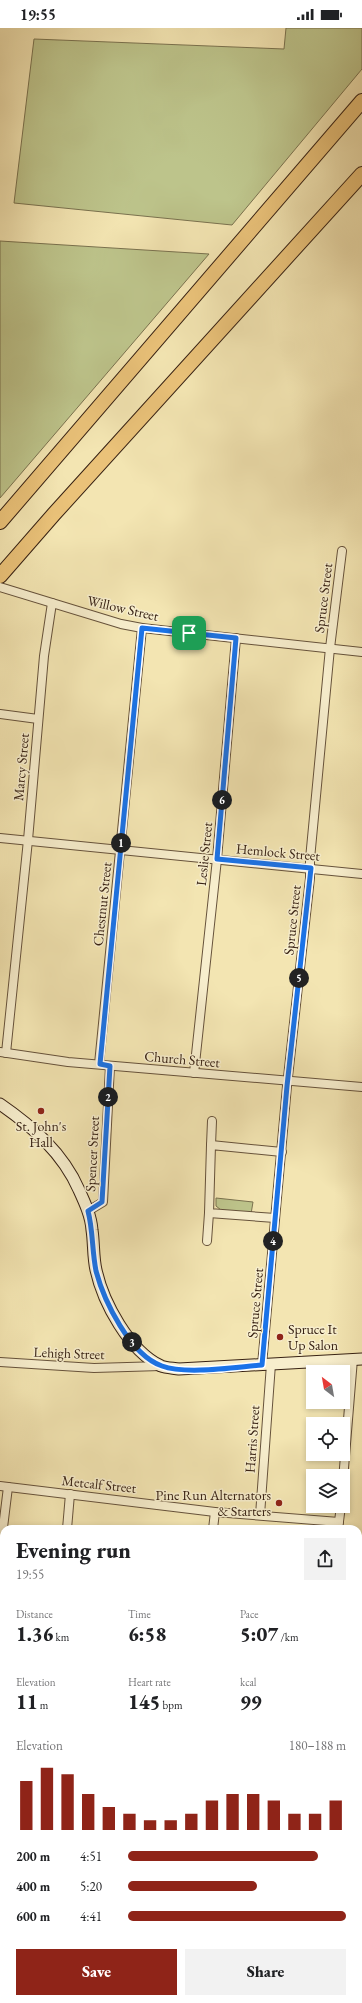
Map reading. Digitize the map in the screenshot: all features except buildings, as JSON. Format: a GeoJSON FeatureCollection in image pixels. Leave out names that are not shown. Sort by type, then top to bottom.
{"type":"FeatureCollection","features":[{"type":"Feature","properties":{"kind":"highway"},"geometry":{"type":"LineString","coordinates":[[0,522],[362,101]]}},
{"type":"Feature","properties":{"kind":"highway"},"geometry":{"type":"LineString","coordinates":[[0,576],[59,508],[362,174]]}},
{"type":"Feature","properties":{"kind":"main road"},"geometry":{"type":"LineString","coordinates":[[0,1104],[39,1134],[54,1150],[68,1169],[88,1211],[92,1228],[96,1269],[101,1288],[112,1312],[131,1341],[145,1355],[161,1366],[178,1369],[358,1359]]}},
{"type":"Feature","properties":{"kind":"street","name":"Spruce Street"},"geometry":{"type":"LineString","coordinates":[[266,1365],[276,1218],[288,1081],[311,868],[310,859],[330,648],[342,551]]}},
{"type":"Feature","properties":{"kind":"street","name":"Willow Street"},"geometry":{"type":"LineString","coordinates":[[0,587],[121,624],[142,628],[362,652]]}},
{"type":"Feature","properties":{"kind":"street","name":"Marcy Street"},"geometry":{"type":"LineString","coordinates":[[3,1052],[28,840],[44,656],[52,603]]}},
{"type":"Feature","properties":{"kind":"street","name":"Chestnut Street"},"geometry":{"type":"LineString","coordinates":[[100,1064],[142,628]]}},
{"type":"Feature","properties":{"kind":"street","name":"Leslie Street"},"geometry":{"type":"LineString","coordinates":[[194,1073],[217,859],[236,638]]}},
{"type":"Feature","properties":{"kind":"street"},"geometry":{"type":"LineString","coordinates":[[0,714],[38,719]]}},
{"type":"Feature","properties":{"kind":"street","name":"Hemlock Street"},"geometry":{"type":"LineString","coordinates":[[0,838],[362,874]]}},
{"type":"Feature","properties":{"kind":"street","name":"Church Street"},"geometry":{"type":"LineString","coordinates":[[3,1052],[110,1066],[362,1087]]}},
{"type":"Feature","properties":{"kind":"street","name":"Spencer Street"},"geometry":{"type":"LineString","coordinates":[[88,1211],[102,1202],[110,1066]]}},
{"type":"Feature","properties":{"kind":"street"},"geometry":{"type":"LineString","coordinates":[[207,1241],[212,1121]]}},
{"type":"Feature","properties":{"kind":"street"},"geometry":{"type":"LineString","coordinates":[[211,1145],[282,1152]]}},
{"type":"Feature","properties":{"kind":"street"},"geometry":{"type":"LineString","coordinates":[[209,1213],[276,1218]]}},
{"type":"Feature","properties":{"kind":"street"},"geometry":{"type":"LineString","coordinates":[[344,1469],[358,1359]]}},
{"type":"Feature","properties":{"kind":"street","name":"Lehigh Street"},"geometry":{"type":"LineString","coordinates":[[0,1362],[94,1368],[161,1366]]}},
{"type":"Feature","properties":{"kind":"street","name":"Harris Street"},"geometry":{"type":"LineString","coordinates":[[260,1515],[266,1365]]}},
{"type":"Feature","properties":{"kind":"street"},"geometry":{"type":"LineString","coordinates":[[2,1525],[4,1486]]}},
{"type":"Feature","properties":{"kind":"street","name":"Metcalf Street"},"geometry":{"type":"LineString","coordinates":[[4,1486],[215,1512],[260,1515],[339,1525]]}},
{"type":"Feature","properties":{"kind":"street"},"geometry":{"type":"LineString","coordinates":[[67,1525],[70,1494]]}},
{"type":"Feature","properties":{"kind":"street"},"geometry":{"type":"LineString","coordinates":[[213,1525],[215,1512]]}},
{"type":"Feature","properties":{"kind":"street"},"geometry":{"type":"LineString","coordinates":[[339,1525],[340,1513]]}},
{"type":"Feature","properties":{"kind":"green space"},"geometry":{"type":"Polygon","coordinates":[[[286,28],[362,28],[362,69],[232,225],[14,203],[34,39],[284,49],[286,28]]]}},
{"type":"Feature","properties":{"kind":"green space"},"geometry":{"type":"Polygon","coordinates":[[[0,241],[209,254],[0,498],[0,241]]]}},
{"type":"Feature","properties":{"kind":"green space"},"geometry":{"type":"Polygon","coordinates":[[[216,1198],[253,1202],[251,1214],[221,1210],[216,1206],[216,1198]]]}},
{"type":"Feature","properties":{"kind":"place","name":"St. John's Hall"},"geometry":{"type":"Point","coordinates":[41,1111]}},
{"type":"Feature","properties":{"kind":"place","name":"Spruce It Up Salon"},"geometry":{"type":"Point","coordinates":[280,1337]}},
{"type":"Feature","properties":{"kind":"place","name":"Pine Run Alternators & Starters"},"geometry":{"type":"Point","coordinates":[279,1503]}},
{"type":"Feature","properties":{"kind":"route"},"geometry":{"type":"LineString","coordinates":[[142,628],[189,633],[236,638],[217,859],[311,868],[287,1086],[262,1365],[178,1369],[161,1366],[145,1355],[131,1341],[112,1312],[101,1288],[96,1269],[92,1228],[88,1211],[102,1202],[110,1066],[100,1064],[142,628]]}}]}
